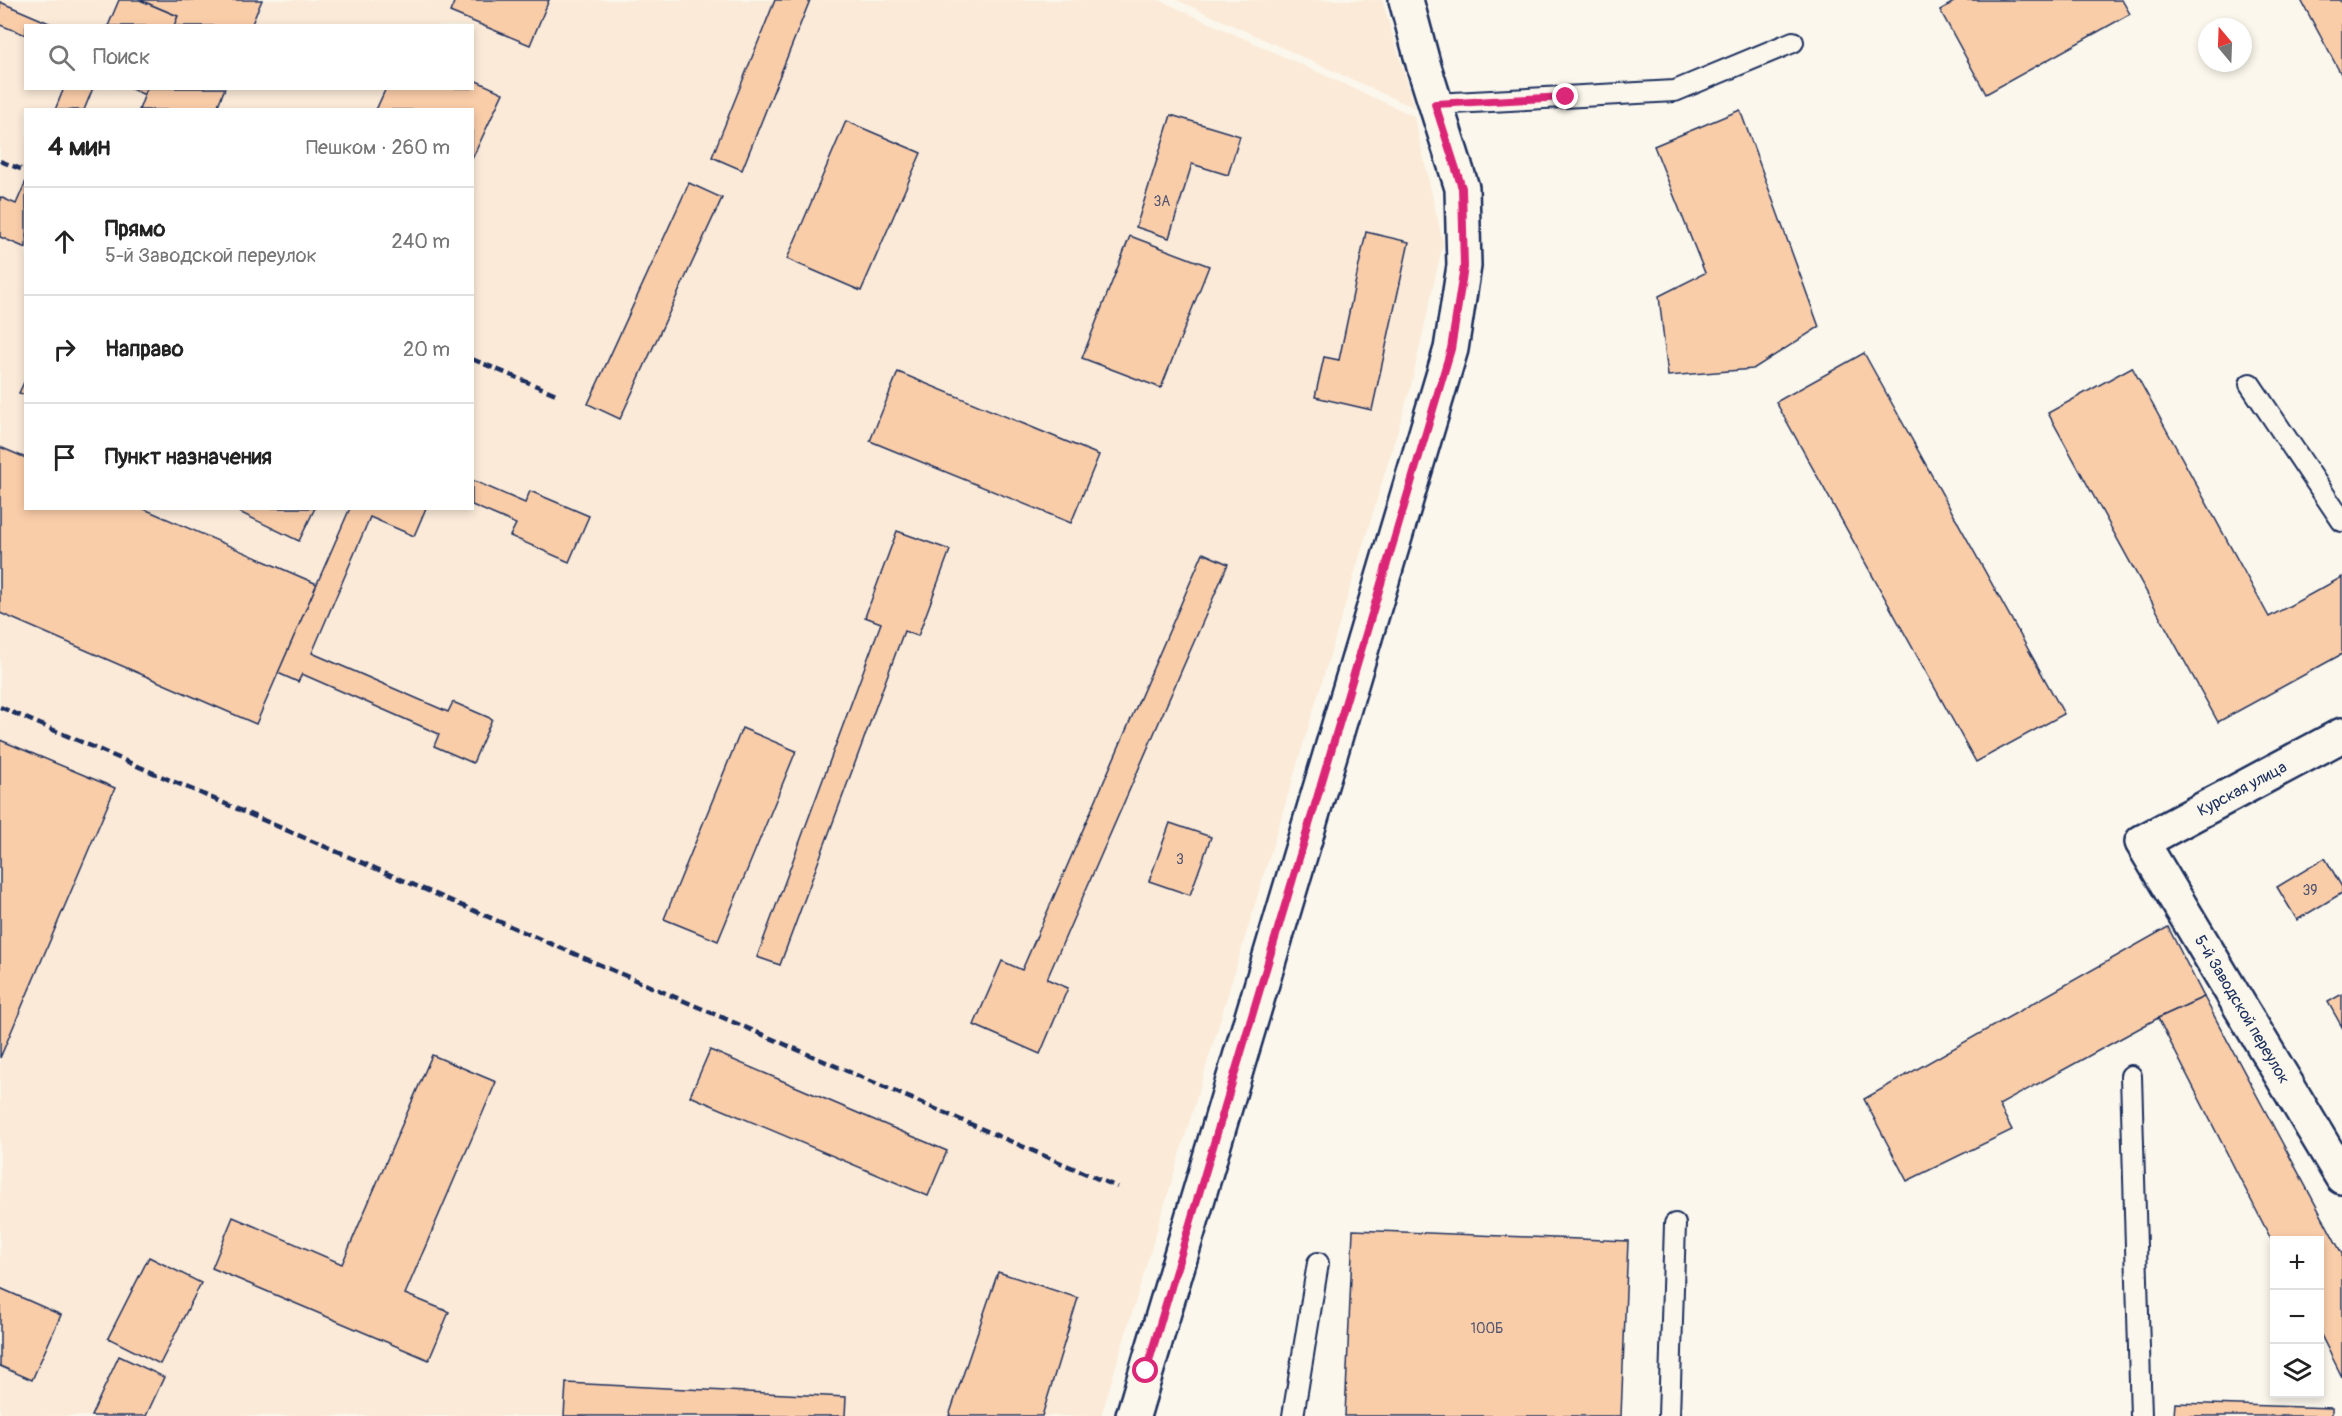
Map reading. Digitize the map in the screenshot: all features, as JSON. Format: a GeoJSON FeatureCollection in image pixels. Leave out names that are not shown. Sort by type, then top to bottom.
{"type":"FeatureCollection","features":[{"type":"Feature","properties":{"kind":"street"},"geometry":{"type":"LineString","coordinates":[[1133,1416],[1451,349],[1464,267],[1462,188],[1435,104],[1406,0]]}},
{"type":"Feature","properties":{"kind":"street","name":"Курская улица"},"geometry":{"type":"LineString","coordinates":[[2142,843],[2342,735]]}},
{"type":"Feature","properties":{"kind":"street","name":"5-й Заводской переулок"},"geometry":{"type":"LineString","coordinates":[[2142,843],[2342,1177]]}},
{"type":"Feature","properties":{"kind":"lane"},"geometry":{"type":"LineString","coordinates":[[1435,104],[1675,91],[1793,42]]}},
{"type":"Feature","properties":{"kind":"lane"},"geometry":{"type":"LineString","coordinates":[[2250,384],[2342,521]]}},
{"type":"Feature","properties":{"kind":"lane"},"geometry":{"type":"LineString","coordinates":[[2131,1076],[2141,1416]]}},
{"type":"Feature","properties":{"kind":"lane"},"geometry":{"type":"LineString","coordinates":[[1669,1416],[1675,1224]]}},
{"type":"Feature","properties":{"kind":"lane"},"geometry":{"type":"LineString","coordinates":[[1293,1416],[1318,1263]]}},
{"type":"Feature","properties":{"kind":"shaded area"},"geometry":{"type":"Polygon","coordinates":[[[0,0],[1159,0],[1414,116],[1443,243],[1411,386],[1101,1416],[0,1416],[0,0]]]}},
{"type":"Feature","properties":{"kind":"shaded area"},"geometry":{"type":"Polygon","coordinates":[[[1177,0],[1382,0],[1415,108],[1177,0]]]}},
{"type":"Feature","properties":{"kind":"building"},"geometry":{"type":"Polygon","coordinates":[[[119,0],[140,0],[178,16],[175,24],[109,24],[119,0]]]}},
{"type":"Feature","properties":{"kind":"building"},"geometry":{"type":"Polygon","coordinates":[[[140,0],[262,0],[252,24],[175,24],[178,16],[140,0]]]}},
{"type":"Feature","properties":{"kind":"building"},"geometry":{"type":"Polygon","coordinates":[[[455,0],[549,0],[530,45],[450,12],[455,0]]]}},
{"type":"Feature","properties":{"kind":"building"},"geometry":{"type":"Polygon","coordinates":[[[775,0],[810,0],[742,170],[712,157],[775,0]]]}},
{"type":"Feature","properties":{"kind":"building"},"geometry":{"type":"Polygon","coordinates":[[[1957,0],[2122,0],[2130,14],[1986,94],[1940,10],[1957,0]]]}},
{"type":"Feature","properties":{"kind":"building"},"geometry":{"type":"Polygon","coordinates":[[[2301,0],[2342,0],[2342,76],[2301,0]]]}},
{"type":"Feature","properties":{"kind":"building"},"geometry":{"type":"Polygon","coordinates":[[[0,2],[51,24],[24,24],[24,34],[0,25],[0,2]]]}},
{"type":"Feature","properties":{"kind":"building"},"geometry":{"type":"Polygon","coordinates":[[[474,80],[503,93],[474,155],[474,108],[377,108],[385,90],[474,90],[474,80]]]}},
{"type":"Feature","properties":{"kind":"building"},"geometry":{"type":"Polygon","coordinates":[[[63,90],[92,90],[85,108],[56,108],[63,90]]]}},
{"type":"Feature","properties":{"kind":"building"},"geometry":{"type":"Polygon","coordinates":[[[134,90],[146,90],[145,95],[134,90]]]}},
{"type":"Feature","properties":{"kind":"building"},"geometry":{"type":"Polygon","coordinates":[[[146,90],[224,90],[217,108],[140,108],[146,90]]]}},
{"type":"Feature","properties":{"kind":"building"},"geometry":{"type":"Polygon","coordinates":[[[1740,110],[1819,327],[1753,369],[1668,376],[1659,296],[1705,273],[1654,146],[1740,110]]]}},
{"type":"Feature","properties":{"kind":"building"},"geometry":{"type":"Polygon","coordinates":[[[1171,115],[1240,136],[1228,175],[1192,164],[1169,238],[1136,227],[1171,115]]]}},
{"type":"Feature","properties":{"kind":"building"},"geometry":{"type":"Polygon","coordinates":[[[846,121],[921,153],[861,291],[787,259],[846,121]]]}},
{"type":"Feature","properties":{"kind":"building"},"geometry":{"type":"Polygon","coordinates":[[[689,183],[722,198],[620,419],[588,404],[689,183]]]}},
{"type":"Feature","properties":{"kind":"building"},"geometry":{"type":"Polygon","coordinates":[[[24,186],[24,247],[0,237],[0,197],[16,204],[24,186]]]}},
{"type":"Feature","properties":{"kind":"building"},"geometry":{"type":"Polygon","coordinates":[[[1366,232],[1409,242],[1372,410],[1315,397],[1324,357],[1339,360],[1366,232]]]}},
{"type":"Feature","properties":{"kind":"building"},"geometry":{"type":"Polygon","coordinates":[[[1130,236],[1209,266],[1161,388],[1082,358],[1130,236]]]}},
{"type":"Feature","properties":{"kind":"building"},"geometry":{"type":"Polygon","coordinates":[[[1864,353],[2064,714],[1976,762],[1776,402],[1864,353]]]}},
{"type":"Feature","properties":{"kind":"building"},"geometry":{"type":"Polygon","coordinates":[[[2132,367],[2269,617],[2342,577],[2342,654],[2218,722],[2048,413],[2132,367]]]}},
{"type":"Feature","properties":{"kind":"building"},"geometry":{"type":"Polygon","coordinates":[[[898,372],[1099,455],[1071,523],[870,441],[898,372]]]}},
{"type":"Feature","properties":{"kind":"building"},"geometry":{"type":"Polygon","coordinates":[[[24,382],[24,394],[19,393],[24,382]]]}},
{"type":"Feature","properties":{"kind":"building"},"geometry":{"type":"Polygon","coordinates":[[[0,447],[24,457],[24,510],[147,510],[317,584],[256,724],[0,613],[0,447]]]}},
{"type":"Feature","properties":{"kind":"building"},"geometry":{"type":"Polygon","coordinates":[[[474,481],[525,503],[530,491],[589,516],[569,562],[510,536],[516,524],[474,506],[474,481]]]}},
{"type":"Feature","properties":{"kind":"building"},"geometry":{"type":"Polygon","coordinates":[[[235,510],[314,510],[299,541],[235,510]]]}},
{"type":"Feature","properties":{"kind":"building"},"geometry":{"type":"Polygon","coordinates":[[[349,510],[425,510],[414,536],[370,517],[312,653],[448,712],[453,702],[492,719],[473,763],[434,746],[439,734],[302,674],[298,682],[278,673],[349,510]]]}},
{"type":"Feature","properties":{"kind":"building"},"geometry":{"type":"Polygon","coordinates":[[[897,531],[950,550],[918,636],[904,631],[780,965],[757,957],[881,623],[865,617],[897,531]]]}},
{"type":"Feature","properties":{"kind":"building"},"geometry":{"type":"Polygon","coordinates":[[[1203,553],[1228,564],[1047,979],[1068,988],[1040,1054],[974,1025],[1002,961],[1022,970],[1203,553]]]}},
{"type":"Feature","properties":{"kind":"building"},"geometry":{"type":"Polygon","coordinates":[[[742,728],[796,751],[718,941],[664,919],[742,728]]]}},
{"type":"Feature","properties":{"kind":"building"},"geometry":{"type":"Polygon","coordinates":[[[0,740],[115,788],[0,1058],[0,740]]]}},
{"type":"Feature","properties":{"kind":"building"},"geometry":{"type":"Polygon","coordinates":[[[1170,823],[1211,837],[1190,895],[1149,881],[1170,823]]]}},
{"type":"Feature","properties":{"kind":"building"},"geometry":{"type":"Polygon","coordinates":[[[2325,858],[2342,887],[2342,893],[2297,920],[2277,887],[2325,858]]]}},
{"type":"Feature","properties":{"kind":"building"},"geometry":{"type":"Polygon","coordinates":[[[2168,927],[2204,997],[2158,1018],[1999,1105],[2012,1130],[1907,1181],[1864,1099],[2168,927]]]}},
{"type":"Feature","properties":{"kind":"building"},"geometry":{"type":"Polygon","coordinates":[[[2342,994],[2342,1027],[2328,1002],[2342,994]]]}},
{"type":"Feature","properties":{"kind":"building"},"geometry":{"type":"Polygon","coordinates":[[[2204,997],[2342,1254],[2342,1377],[2324,1341],[2324,1236],[2270,1237],[2158,1018],[2204,997]]]}},
{"type":"Feature","properties":{"kind":"building"},"geometry":{"type":"Polygon","coordinates":[[[710,1050],[947,1151],[928,1196],[690,1096],[710,1050]]]}},
{"type":"Feature","properties":{"kind":"building"},"geometry":{"type":"Polygon","coordinates":[[[432,1055],[496,1082],[405,1294],[449,1312],[429,1360],[212,1268],[233,1217],[342,1264],[432,1055]]]}},
{"type":"Feature","properties":{"kind":"building"},"geometry":{"type":"Polygon","coordinates":[[[1353,1230],[1628,1241],[1621,1416],[1345,1416],[1353,1230]]]}},
{"type":"Feature","properties":{"kind":"building"},"geometry":{"type":"Polygon","coordinates":[[[149,1257],[201,1283],[160,1364],[108,1338],[149,1257]]]}},
{"type":"Feature","properties":{"kind":"building"},"geometry":{"type":"Polygon","coordinates":[[[998,1272],[1078,1298],[1042,1416],[949,1416],[998,1272]]]}},
{"type":"Feature","properties":{"kind":"building"},"geometry":{"type":"Polygon","coordinates":[[[0,1288],[61,1315],[32,1380],[0,1366],[0,1288]]]}},
{"type":"Feature","properties":{"kind":"building"},"geometry":{"type":"Polygon","coordinates":[[[119,1356],[164,1377],[146,1416],[91,1416],[119,1356]]]}},
{"type":"Feature","properties":{"kind":"building"},"geometry":{"type":"Polygon","coordinates":[[[566,1383],[846,1397],[845,1416],[564,1416],[566,1383]]]}},
{"type":"Feature","properties":{"kind":"building"},"geometry":{"type":"Polygon","coordinates":[[[2175,1403],[2332,1408],[2332,1416],[2174,1416],[2175,1403]]]}},
{"type":"Feature","properties":{"kind":"railway"},"geometry":{"type":"LineString","coordinates":[[0,161],[24,170]]}},
{"type":"Feature","properties":{"kind":"railway"},"geometry":{"type":"LineString","coordinates":[[474,360],[556,394]]}},
{"type":"Feature","properties":{"kind":"railway"},"geometry":{"type":"LineString","coordinates":[[0,707],[1117,1187]]}},
{"type":"Feature","properties":{"kind":"route"},"geometry":{"type":"LineString","coordinates":[[1146,1371],[1451,349],[1464,267],[1462,188],[1435,104],[1566,97]]}}]}
